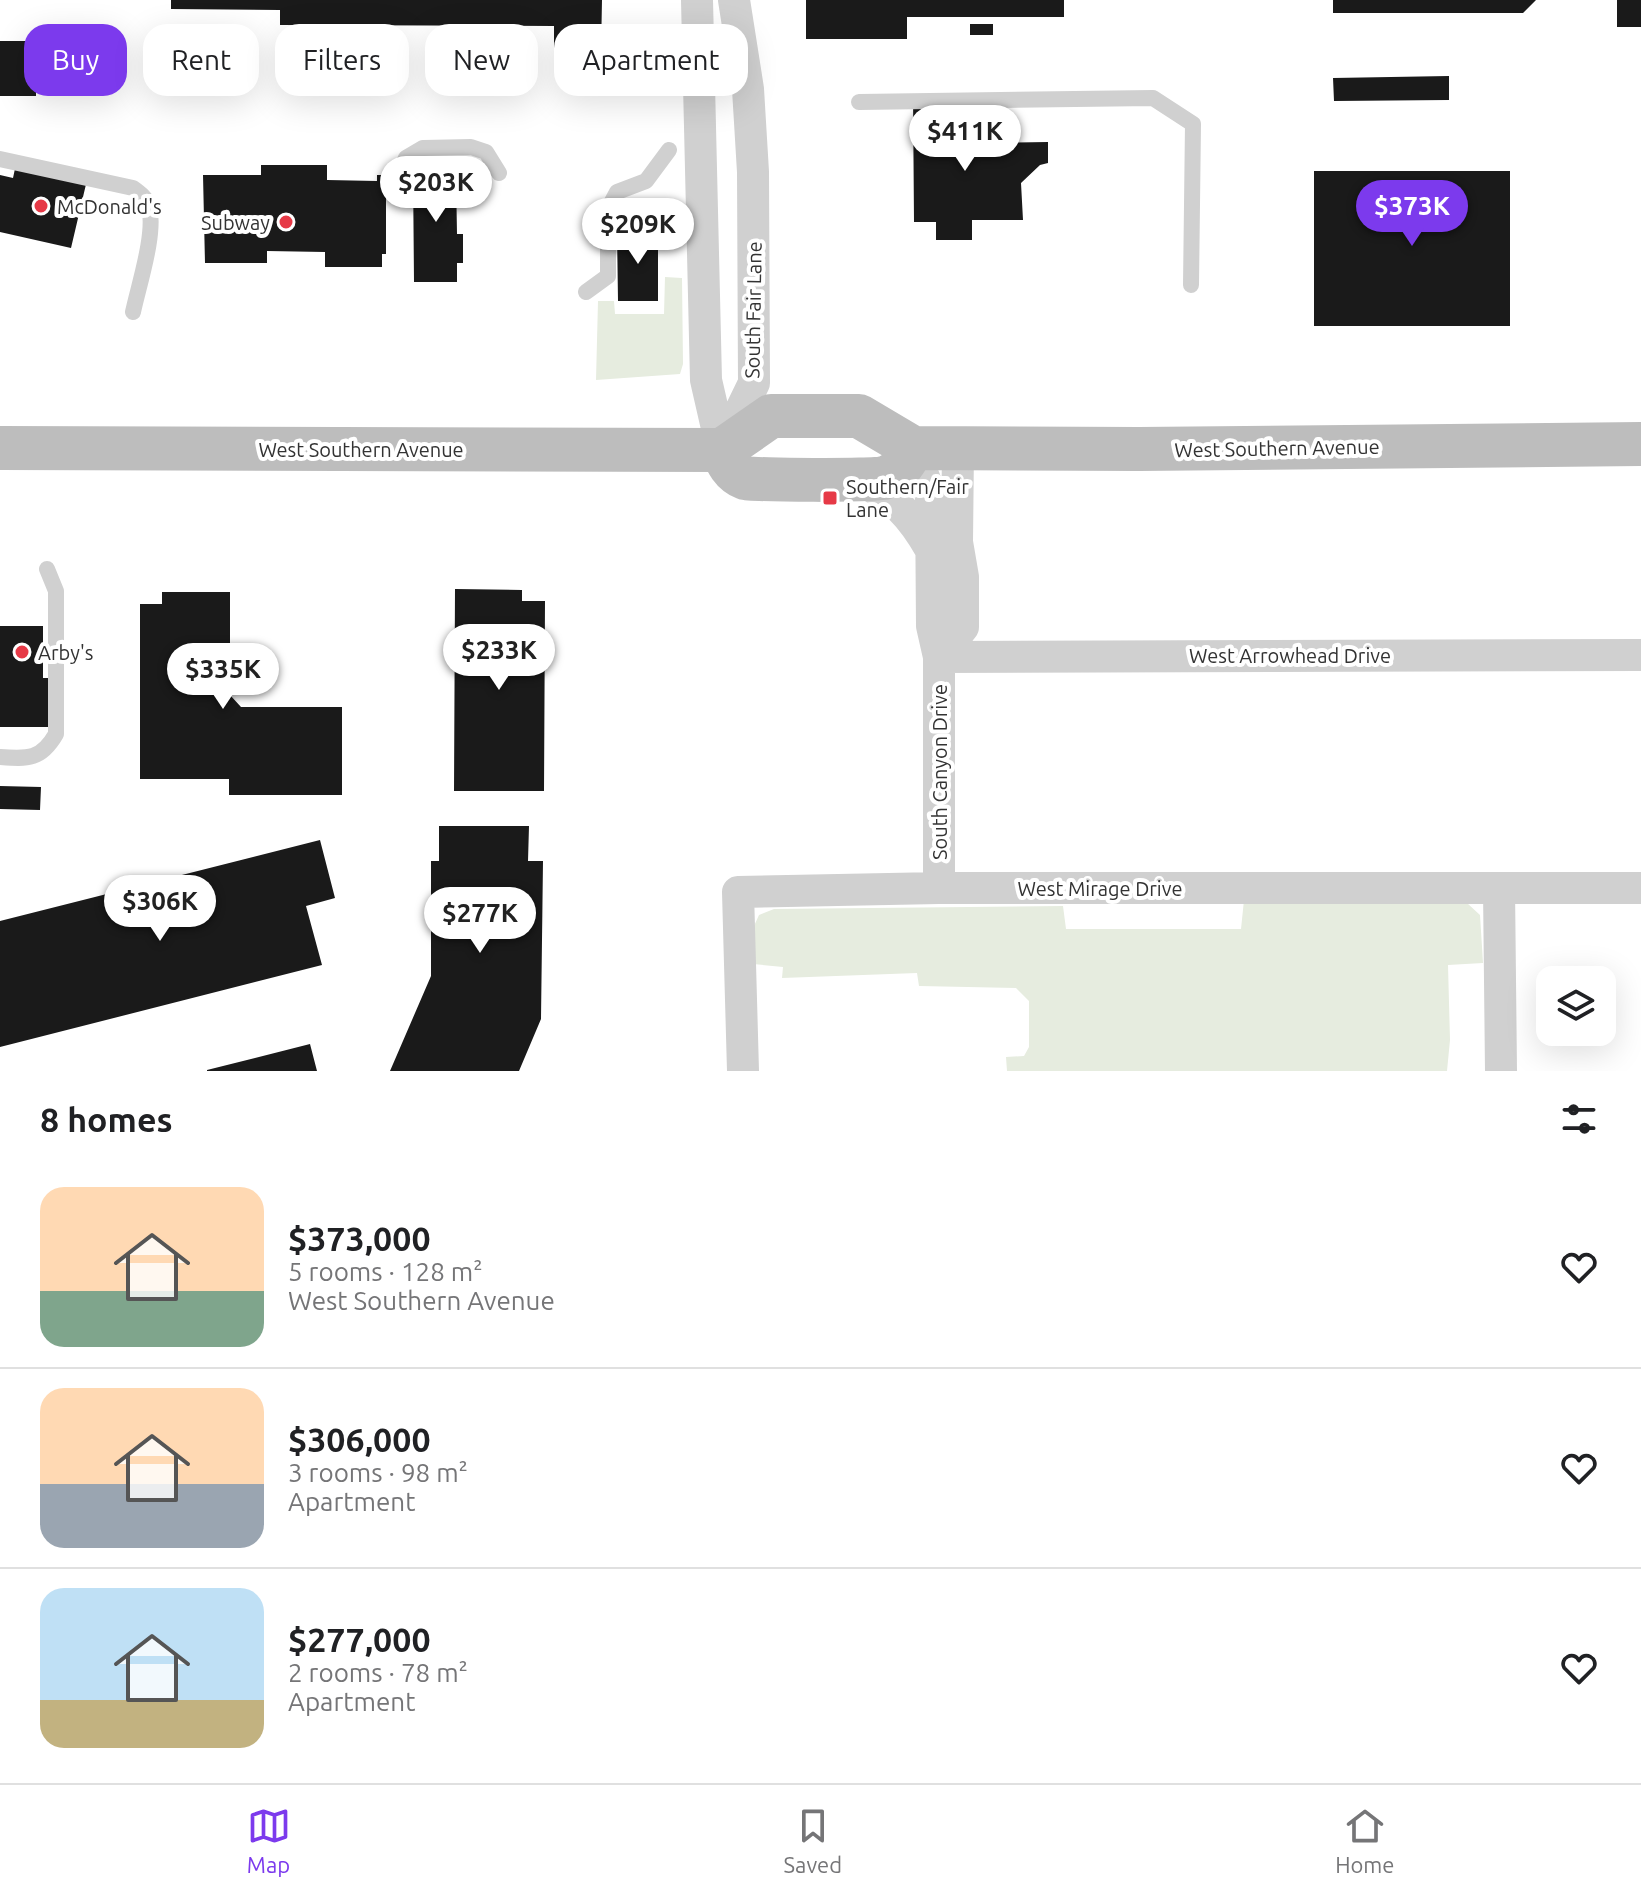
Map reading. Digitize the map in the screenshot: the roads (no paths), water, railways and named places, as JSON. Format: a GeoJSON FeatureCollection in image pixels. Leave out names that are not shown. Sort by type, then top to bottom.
{"type":"FeatureCollection","features":[{"type":"Feature","properties":{"kind":"main road"},"geometry":{"type":"LineString","coordinates":[[771,416],[859,416],[913,448],[902,466],[885,478],[858,479],[746,479],[730,468],[722,450],[771,416]]}},
{"type":"Feature","properties":{"kind":"main road","name":"West Southern Avenue"},"geometry":{"type":"LineString","coordinates":[[913,448],[1641,444]]}},
{"type":"Feature","properties":{"kind":"main road","name":"West Southern Avenue"},"geometry":{"type":"LineString","coordinates":[[0,448],[722,450]]}},
{"type":"Feature","properties":{"kind":"street"},"geometry":{"type":"LineString","coordinates":[[697,0],[706,380],[722,450]]}},
{"type":"Feature","properties":{"kind":"street","name":"South Fair Lane"},"geometry":{"type":"LineString","coordinates":[[722,450],[754,383],[753,160],[748,89],[734,0]]}},
{"type":"Feature","properties":{"kind":"street","name":"South Canyon Drive"},"geometry":{"type":"LineString","coordinates":[[913,448],[931,496],[932,626],[939,657],[939,888]]}},
{"type":"Feature","properties":{"kind":"street","name":"South Canyon Drive"},"geometry":{"type":"LineString","coordinates":[[939,657],[963,627],[963,577],[957,542],[958,448]]}},
{"type":"Feature","properties":{"kind":"street"},"geometry":{"type":"LineString","coordinates":[[858,479],[898,503],[914,520],[932,550]]}},
{"type":"Feature","properties":{"kind":"street","name":"West Arrowhead Drive"},"geometry":{"type":"LineString","coordinates":[[939,657],[1641,655]]}},
{"type":"Feature","properties":{"kind":"street","name":"West Mirage Drive"},"geometry":{"type":"LineString","coordinates":[[743,1071],[738,892],[939,888],[1641,888]]}},
{"type":"Feature","properties":{"kind":"street"},"geometry":{"type":"LineString","coordinates":[[1499,888],[1501,1071]]}},
{"type":"Feature","properties":{"kind":"lane"},"geometry":{"type":"LineString","coordinates":[[859,102],[1153,98],[1193,124],[1191,285]]}},
{"type":"Feature","properties":{"kind":"lane"},"geometry":{"type":"LineString","coordinates":[[399,173],[406,158],[423,148],[471,147],[486,152],[499,173]]}},
{"type":"Feature","properties":{"kind":"lane"},"geometry":{"type":"LineString","coordinates":[[586,292],[608,276],[608,209],[617,192],[646,181],[669,150]]}},
{"type":"Feature","properties":{"kind":"lane"},"geometry":{"type":"LineString","coordinates":[[0,159],[133,188],[143,196],[149,204],[151,225],[133,312]]}},
{"type":"Feature","properties":{"kind":"lane"},"geometry":{"type":"LineString","coordinates":[[0,757],[32,757],[46,750],[56,734],[56,591],[47,569]]}},
{"type":"Feature","properties":{"kind":"place","name":"McDonald's"},"geometry":{"type":"Point","coordinates":[41,206]}},
{"type":"Feature","properties":{"kind":"place","name":"Subway"},"geometry":{"type":"Point","coordinates":[286,222]}},
{"type":"Feature","properties":{"kind":"place","name":"Southern/Fair Lane"},"geometry":{"type":"Point","coordinates":[830,498]}},
{"type":"Feature","properties":{"kind":"place","name":"Arby's"},"geometry":{"type":"Point","coordinates":[22,652]}}]}
